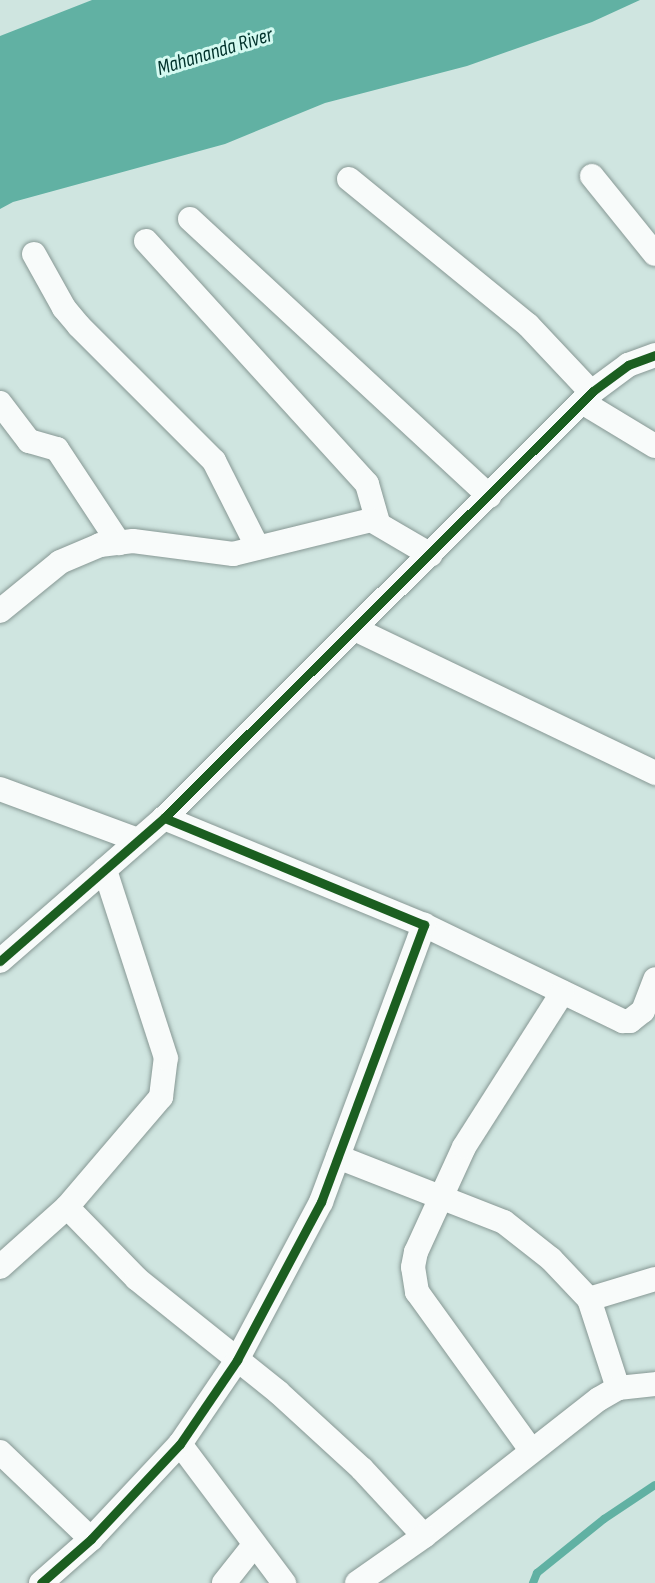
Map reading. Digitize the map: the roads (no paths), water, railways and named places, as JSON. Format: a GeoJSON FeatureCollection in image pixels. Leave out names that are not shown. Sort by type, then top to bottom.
{"type":"FeatureCollection","features":[{"type":"Feature","properties":{"kind":"street"},"geometry":{"type":"LineString","coordinates":[[592,176],[655,254]]}},
{"type":"Feature","properties":{"kind":"street"},"geometry":{"type":"LineString","coordinates":[[349,179],[528,325],[587,398],[655,446]]}},
{"type":"Feature","properties":{"kind":"street"},"geometry":{"type":"LineString","coordinates":[[190,219],[489,496]]}},
{"type":"Feature","properties":{"kind":"street"},"geometry":{"type":"LineString","coordinates":[[146,241],[367,484],[378,522]]}},
{"type":"Feature","properties":{"kind":"street"},"geometry":{"type":"LineString","coordinates":[[34,254],[64,308],[79,326],[214,461],[258,548]]}},
{"type":"Feature","properties":{"kind":"street"},"geometry":{"type":"LineString","coordinates":[[0,961],[164,818],[357,630],[587,398],[628,365],[655,355]]}},
{"type":"Feature","properties":{"kind":"street"},"geometry":{"type":"LineString","coordinates":[[0,403],[29,441],[57,449],[119,543]]}},
{"type":"Feature","properties":{"kind":"street"},"geometry":{"type":"LineString","coordinates":[[0,611],[60,562],[100,545],[133,541],[221,553],[258,548],[368,520],[378,522],[431,555]]}},
{"type":"Feature","properties":{"kind":"street"},"geometry":{"type":"LineString","coordinates":[[357,630],[655,773]]}},
{"type":"Feature","properties":{"kind":"street"},"geometry":{"type":"LineString","coordinates":[[0,789],[138,840]]}},
{"type":"Feature","properties":{"kind":"street"},"geometry":{"type":"LineString","coordinates":[[164,818],[424,925],[562,993],[630,1021],[643,1011],[655,980]]}},
{"type":"Feature","properties":{"kind":"street"},"geometry":{"type":"LineString","coordinates":[[0,1267],[67,1207],[161,1096],[166,1078],[166,1058],[105,870]]}},
{"type":"Feature","properties":{"kind":"street"},"geometry":{"type":"LineString","coordinates":[[41,1583],[91,1539],[180,1444],[237,1360],[321,1202],[424,925]]}},
{"type":"Feature","properties":{"kind":"street"},"geometry":{"type":"LineString","coordinates":[[531,1450],[417,1292],[413,1267],[416,1252],[464,1147],[562,993]]}},
{"type":"Feature","properties":{"kind":"street"},"geometry":{"type":"LineString","coordinates":[[338,1157],[442,1195],[504,1222],[552,1259],[589,1299],[618,1388]]}},
{"type":"Feature","properties":{"kind":"street"},"geometry":{"type":"LineString","coordinates":[[67,1207],[137,1279],[237,1360],[362,1469],[424,1536]]}},
{"type":"Feature","properties":{"kind":"street"},"geometry":{"type":"LineString","coordinates":[[589,1299],[655,1278]]}},
{"type":"Feature","properties":{"kind":"street"},"geometry":{"type":"LineString","coordinates":[[357,1583],[424,1536],[531,1450],[618,1388],[655,1384]]}},
{"type":"Feature","properties":{"kind":"street"},"geometry":{"type":"LineString","coordinates":[[180,1444],[284,1583]]}},
{"type":"Feature","properties":{"kind":"street"},"geometry":{"type":"LineString","coordinates":[[0,1452],[91,1539]]}},
{"type":"Feature","properties":{"kind":"street"},"geometry":{"type":"LineString","coordinates":[[224,1583],[254,1545]]}},
{"type":"Feature","properties":{"kind":"water","name":"Mahananda River"},"geometry":{"type":"Polygon","coordinates":[[[92,0],[640,0],[592,22],[467,66],[325,103],[225,144],[13,202],[0,209],[0,36],[92,0]]]}},
{"type":"Feature","properties":{"kind":"waterway"},"geometry":{"type":"LineString","coordinates":[[533,1583],[537,1573],[604,1519],[655,1485]]}}]}
